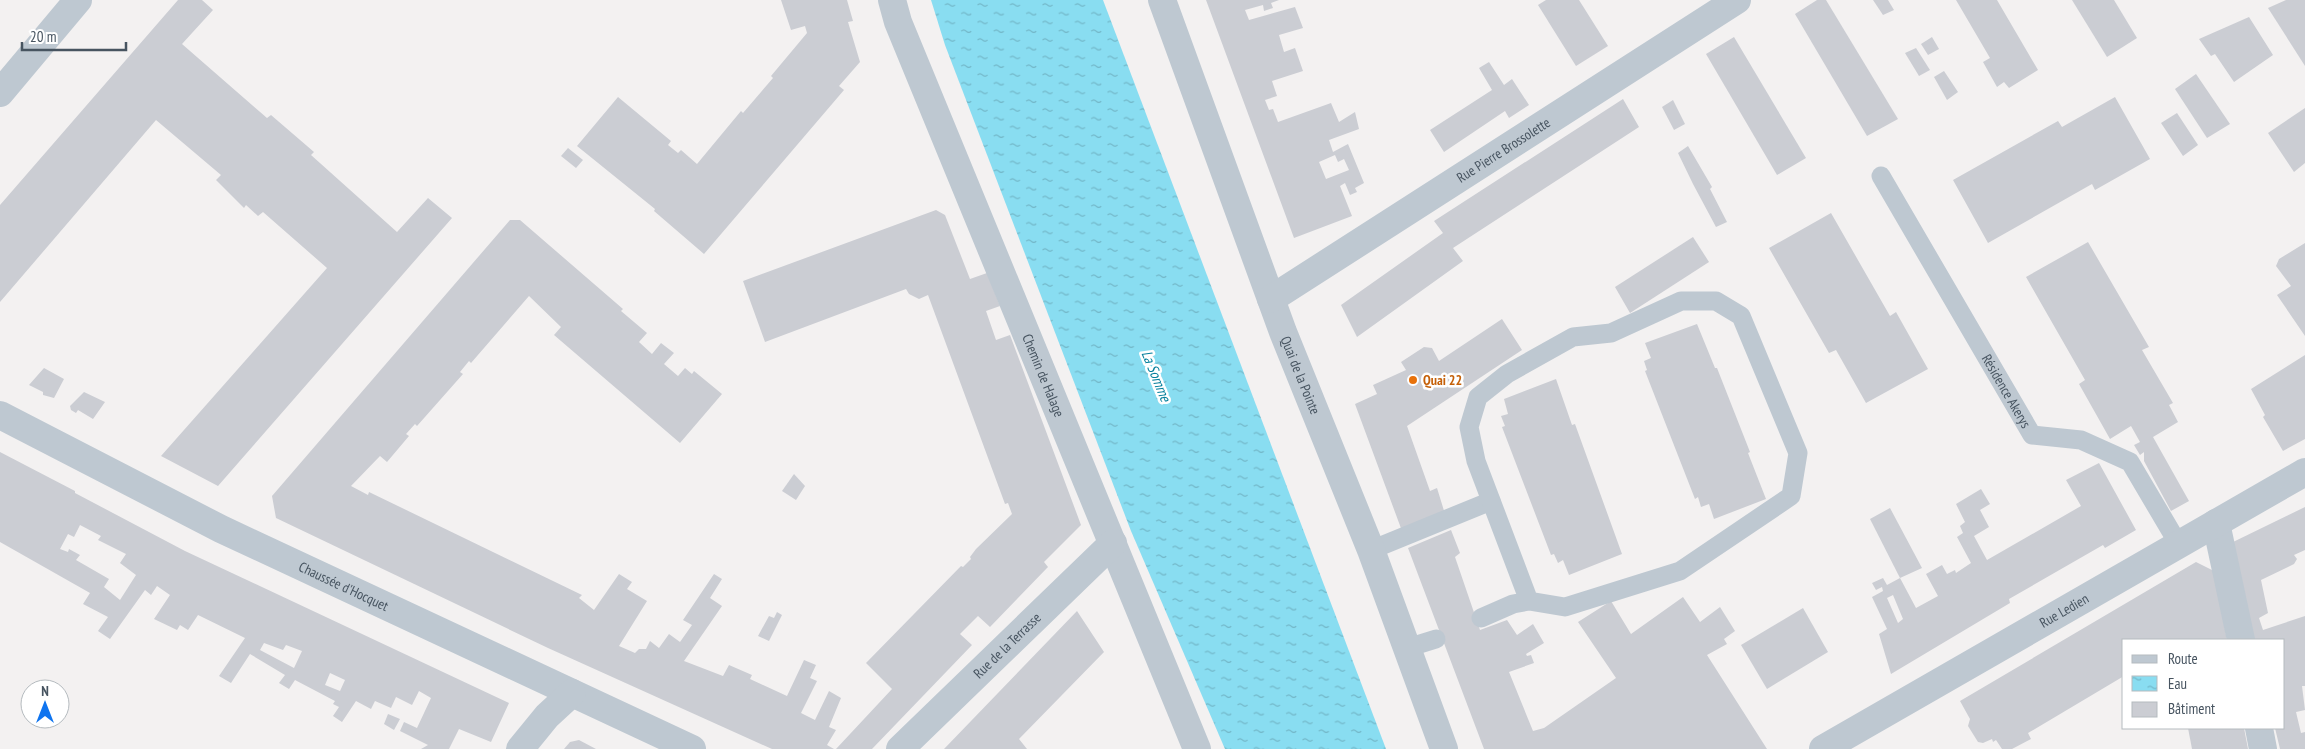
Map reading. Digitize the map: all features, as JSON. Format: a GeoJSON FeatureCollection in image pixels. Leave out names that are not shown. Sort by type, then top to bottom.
{"type":"FeatureCollection","features":[{"type":"Feature","properties":{"kind":"street"},"geometry":{"type":"LineString","coordinates":[[0,93],[78,0]]}},
{"type":"Feature","properties":{"kind":"street","name":"Chemin de Halage"},"geometry":{"type":"LineString","coordinates":[[892,0],[898,22],[1113,543],[1118,561],[1197,749]]}},
{"type":"Feature","properties":{"kind":"street","name":"Quai de la Pointe"},"geometry":{"type":"LineString","coordinates":[[1162,0],[1271,299],[1371,550],[1444,749]]}},
{"type":"Feature","properties":{"kind":"street","name":"Rue Pierre Brossolette"},"geometry":{"type":"LineString","coordinates":[[1271,299],[1737,0]]}},
{"type":"Feature","properties":{"kind":"street","name":"Chaussée d'Hocquet"},"geometry":{"type":"LineString","coordinates":[[0,415],[221,529],[692,749]]}},
{"type":"Feature","properties":{"kind":"street","name":"Rue Ledien"},"geometry":{"type":"LineString","coordinates":[[1823,749],[2305,472]]}},
{"type":"Feature","properties":{"kind":"street"},"geometry":{"type":"LineString","coordinates":[[2216,523],[2241,639]]}},
{"type":"Feature","properties":{"kind":"street","name":"Rue de la Terrasse"},"geometry":{"type":"LineString","coordinates":[[900,749],[1113,543]]}},
{"type":"Feature","properties":{"kind":"street"},"geometry":{"type":"LineString","coordinates":[[520,749],[547,716],[572,693]]}},
{"type":"Feature","properties":{"kind":"street"},"geometry":{"type":"LineString","coordinates":[[2259,729],[2264,749]]}},
{"type":"Feature","properties":{"kind":"lane","name":"Résidence Akerys"},"geometry":{"type":"LineString","coordinates":[[1881,176],[2032,435],[2081,440],[2130,462],[2179,545]]}},
{"type":"Feature","properties":{"kind":"lane"},"geometry":{"type":"LineString","coordinates":[[1481,618],[1513,604],[1529,601],[1565,607],[1680,571],[1791,496],[1798,453],[1741,316],[1716,301],[1681,301],[1611,334],[1573,338],[1507,374],[1478,397],[1469,427],[1476,461],[1529,601]]}},
{"type":"Feature","properties":{"kind":"lane"},"geometry":{"type":"LineString","coordinates":[[1371,550],[1491,501]]}},
{"type":"Feature","properties":{"kind":"lane"},"geometry":{"type":"LineString","coordinates":[[1407,648],[1436,640]]}},
{"type":"Feature","properties":{"kind":"water","name":"La Somme"},"geometry":{"type":"Polygon","coordinates":[[[931,0],[1103,0],[1386,749],[1225,749],[1131,531],[945,45],[931,0]]]}},
{"type":"Feature","properties":{"kind":"building"},"geometry":{"type":"Polygon","coordinates":[[[178,0],[202,0],[213,10],[182,44],[267,118],[271,115],[314,152],[311,155],[397,232],[428,198],[452,218],[218,486],[161,456],[327,268],[263,212],[258,216],[246,205],[244,208],[216,180],[221,175],[156,120],[0,302],[0,205],[178,0]]]}},
{"type":"Feature","properties":{"kind":"building"},"geometry":{"type":"Polygon","coordinates":[[[781,0],[847,0],[853,21],[848,22],[860,62],[839,86],[844,90],[704,254],[654,211],[655,209],[577,146],[618,97],[671,141],[668,145],[678,153],[681,150],[697,164],[741,111],[743,113],[773,78],[771,76],[807,33],[805,26],[791,30],[781,0]]]}},
{"type":"Feature","properties":{"kind":"building"},"geometry":{"type":"Polygon","coordinates":[[[1206,0],[1279,0],[1271,3],[1273,8],[1264,11],[1263,5],[1245,10],[1249,20],[1295,7],[1303,28],[1279,35],[1284,52],[1295,48],[1303,71],[1272,81],[1277,96],[1265,100],[1269,110],[1273,109],[1278,122],[1331,103],[1339,122],[1355,112],[1359,129],[1329,140],[1333,152],[1348,144],[1364,183],[1355,188],[1357,192],[1350,195],[1345,183],[1340,186],[1352,216],[1294,238],[1206,0]],[[1335,155],[1319,162],[1326,179],[1349,170],[1344,159],[1338,162],[1335,155]]]}},
{"type":"Feature","properties":{"kind":"building"},"geometry":{"type":"Polygon","coordinates":[[[1546,0],[1579,0],[1608,46],[1576,66],[1538,5],[1546,0]]]}},
{"type":"Feature","properties":{"kind":"building"},"geometry":{"type":"Polygon","coordinates":[[[1817,0],[1826,0],[1898,119],[1867,136],[1795,14],[1817,0]]]}},
{"type":"Feature","properties":{"kind":"building"},"geometry":{"type":"Polygon","coordinates":[[[1873,0],[1888,0],[1894,10],[1883,15],[1873,0]]]}},
{"type":"Feature","properties":{"kind":"building"},"geometry":{"type":"Polygon","coordinates":[[[1956,0],[1997,0],[2038,70],[2009,88],[2004,82],[1997,87],[1983,62],[1990,58],[1956,0]]]}},
{"type":"Feature","properties":{"kind":"building"},"geometry":{"type":"Polygon","coordinates":[[[2072,0],[2114,0],[2137,38],[2107,57],[2072,0]]]}},
{"type":"Feature","properties":{"kind":"building"},"geometry":{"type":"Polygon","coordinates":[[[2286,0],[2305,0],[2305,66],[2268,8],[2286,0]]]}},
{"type":"Feature","properties":{"kind":"building"},"geometry":{"type":"Polygon","coordinates":[[[2249,17],[2273,55],[2234,82],[2215,54],[2211,56],[2199,39],[2249,17]]]}},
{"type":"Feature","properties":{"kind":"building"},"geometry":{"type":"Polygon","coordinates":[[[1734,37],[1806,158],[1777,175],[1706,54],[1734,37]]]}},
{"type":"Feature","properties":{"kind":"building"},"geometry":{"type":"Polygon","coordinates":[[[1932,37],[1939,49],[1928,55],[1921,44],[1932,37]]]}},
{"type":"Feature","properties":{"kind":"building"},"geometry":{"type":"Polygon","coordinates":[[[1916,48],[1930,70],[1919,76],[1905,53],[1916,48]]]}},
{"type":"Feature","properties":{"kind":"building"},"geometry":{"type":"Polygon","coordinates":[[[1489,62],[1504,85],[1512,79],[1529,105],[1509,118],[1505,111],[1444,152],[1430,130],[1492,90],[1479,68],[1489,62]]]}},
{"type":"Feature","properties":{"kind":"building"},"geometry":{"type":"Polygon","coordinates":[[[1944,71],[1958,92],[1947,100],[1934,77],[1944,71]]]}},
{"type":"Feature","properties":{"kind":"building"},"geometry":{"type":"Polygon","coordinates":[[[2196,74],[2230,124],[2207,138],[2175,89],[2196,74]]]}},
{"type":"Feature","properties":{"kind":"building"},"geometry":{"type":"Polygon","coordinates":[[[2115,97],[2150,159],[2095,190],[2092,184],[1988,243],[1953,180],[2058,121],[2062,127],[2115,97]]]}},
{"type":"Feature","properties":{"kind":"building"},"geometry":{"type":"Polygon","coordinates":[[[1623,99],[1639,127],[1453,248],[1463,261],[1357,337],[1341,305],[1443,233],[1434,221],[1623,99]]]}},
{"type":"Feature","properties":{"kind":"building"},"geometry":{"type":"Polygon","coordinates":[[[1673,100],[1685,124],[1674,130],[1662,107],[1673,100]]]}},
{"type":"Feature","properties":{"kind":"building"},"geometry":{"type":"Polygon","coordinates":[[[2305,108],[2305,163],[2294,172],[2268,133],[2305,108]]]}},
{"type":"Feature","properties":{"kind":"building"},"geometry":{"type":"Polygon","coordinates":[[[2177,113],[2198,145],[2183,156],[2161,123],[2177,113]]]}},
{"type":"Feature","properties":{"kind":"building"},"geometry":{"type":"Polygon","coordinates":[[[1688,146],[1712,187],[1710,189],[1727,222],[1716,227],[1678,153],[1688,146]]]}},
{"type":"Feature","properties":{"kind":"building"},"geometry":{"type":"Polygon","coordinates":[[[568,148],[583,160],[576,168],[561,156],[568,148]]]}},
{"type":"Feature","properties":{"kind":"building"},"geometry":{"type":"Polygon","coordinates":[[[936,210],[945,215],[970,279],[987,273],[1000,306],[986,311],[996,340],[1010,335],[1081,525],[1044,562],[1048,567],[990,627],[978,616],[960,634],[972,645],[872,749],[836,749],[892,689],[866,663],[961,566],[963,567],[971,559],[970,557],[976,549],[1012,514],[1008,503],[1005,504],[928,295],[919,299],[909,294],[906,289],[765,342],[743,281],[936,210]]]}},
{"type":"Feature","properties":{"kind":"building"},"geometry":{"type":"Polygon","coordinates":[[[1831,213],[1890,316],[1896,312],[1928,369],[1866,403],[1836,350],[1829,353],[1769,248],[1831,213]]]}},
{"type":"Feature","properties":{"kind":"building"},"geometry":{"type":"Polygon","coordinates":[[[510,220],[520,220],[623,309],[621,311],[647,333],[639,342],[652,354],[661,343],[674,353],[664,364],[678,376],[685,368],[692,374],[694,371],[722,394],[680,443],[554,335],[561,327],[529,296],[471,363],[469,361],[460,372],[463,374],[417,426],[415,424],[406,434],[409,436],[387,462],[380,456],[351,486],[368,495],[369,492],[582,595],[579,598],[594,610],[619,574],[632,582],[627,589],[647,601],[619,646],[635,653],[639,649],[646,649],[650,641],[659,648],[669,634],[680,642],[692,625],[683,620],[714,574],[722,579],[710,598],[722,606],[684,661],[723,676],[729,665],[752,675],[750,679],[787,696],[804,660],[816,665],[810,678],[817,681],[801,713],[815,720],[829,691],[841,698],[829,727],[836,730],[827,745],[834,749],[772,749],[548,648],[276,518],[272,496],[510,220]]]}},
{"type":"Feature","properties":{"kind":"building"},"geometry":{"type":"Polygon","coordinates":[[[1693,237],[1709,262],[1630,313],[1615,287],[1693,237]]]}},
{"type":"Feature","properties":{"kind":"building"},"geometry":{"type":"Polygon","coordinates":[[[2088,242],[2149,347],[2142,350],[2173,403],[2169,405],[2178,422],[2153,437],[2189,501],[2171,511],[2144,461],[2144,452],[2140,455],[2134,445],[2140,442],[2131,426],[2110,439],[2079,384],[2085,380],[2026,277],[2088,242]]]}},
{"type":"Feature","properties":{"kind":"building"},"geometry":{"type":"Polygon","coordinates":[[[2305,243],[2305,336],[2277,295],[2291,286],[2276,266],[2279,259],[2305,243]]]}},
{"type":"Feature","properties":{"kind":"building"},"geometry":{"type":"Polygon","coordinates":[[[1502,319],[1522,350],[1407,426],[1430,491],[1437,488],[1445,514],[1402,531],[1355,404],[1377,394],[1373,385],[1406,370],[1401,362],[1424,347],[1432,348],[1439,361],[1502,319]]]}},
{"type":"Feature","properties":{"kind":"building"},"geometry":{"type":"Polygon","coordinates":[[[1697,324],[1715,368],[1717,368],[1766,499],[1714,519],[1709,504],[1701,507],[1698,497],[1695,499],[1645,371],[1647,370],[1644,361],[1651,358],[1645,343],[1697,324]]]}},
{"type":"Feature","properties":{"kind":"building"},"geometry":{"type":"Polygon","coordinates":[[[2305,355],[2305,439],[2283,451],[2263,417],[2265,415],[2251,389],[2305,355]]]}},
{"type":"Feature","properties":{"kind":"building"},"geometry":{"type":"Polygon","coordinates":[[[44,368],[64,379],[54,398],[43,395],[43,392],[29,385],[44,368]]]}},
{"type":"Feature","properties":{"kind":"building"},"geometry":{"type":"Polygon","coordinates":[[[1556,379],[1572,425],[1575,424],[1622,554],[1569,575],[1563,560],[1558,563],[1554,554],[1551,555],[1502,427],[1505,426],[1501,416],[1508,414],[1504,399],[1556,379]]]}},
{"type":"Feature","properties":{"kind":"building"},"geometry":{"type":"Polygon","coordinates":[[[84,392],[105,402],[93,419],[78,410],[76,413],[71,410],[70,406],[84,392]]]}},
{"type":"Feature","properties":{"kind":"building"},"geometry":{"type":"Polygon","coordinates":[[[0,452],[185,551],[509,703],[491,742],[459,729],[449,749],[421,749],[428,745],[400,731],[404,722],[417,728],[431,698],[419,691],[412,705],[396,697],[391,708],[375,701],[371,709],[356,701],[342,722],[333,716],[339,707],[333,704],[335,701],[295,680],[289,689],[279,683],[285,675],[250,654],[231,683],[219,676],[245,638],[198,615],[188,630],[180,625],[177,630],[154,619],[170,595],[157,586],[151,595],[145,590],[110,639],[98,631],[108,617],[83,604],[90,593],[0,542],[0,452]],[[80,525],[74,537],[68,534],[60,549],[68,552],[69,549],[80,555],[76,560],[109,579],[104,587],[120,600],[136,575],[120,563],[126,554],[98,540],[101,536],[80,525]],[[264,643],[260,650],[294,668],[302,651],[286,645],[283,650],[264,643]],[[330,673],[325,685],[340,691],[345,680],[330,673]]]}},
{"type":"Feature","properties":{"kind":"building"},"geometry":{"type":"Polygon","coordinates":[[[2099,463],[2136,530],[2105,548],[2103,545],[2009,599],[2010,603],[1891,674],[1879,634],[1887,629],[1872,597],[1883,591],[1882,587],[1876,590],[1872,583],[1883,578],[1887,585],[1900,578],[1916,608],[1938,596],[1926,574],[1942,565],[1947,574],[1955,570],[1956,573],[1971,563],[1957,537],[1963,533],[1960,526],[1965,522],[1956,504],[1981,489],[1990,504],[1980,510],[1989,527],[1974,536],[1987,560],[2081,506],[2066,480],[2099,463]],[[1893,595],[1887,598],[1898,623],[1903,619],[1893,595]]]}},
{"type":"Feature","properties":{"kind":"building"},"geometry":{"type":"Polygon","coordinates":[[[794,474],[805,486],[796,500],[782,491],[794,474]]]}},
{"type":"Feature","properties":{"kind":"building"},"geometry":{"type":"Polygon","coordinates":[[[2305,507],[2305,550],[2294,555],[2297,559],[2294,564],[2261,580],[2268,613],[2259,618],[2263,630],[2305,616],[2305,686],[2302,686],[2305,710],[2296,712],[2301,733],[2305,732],[2305,749],[2280,749],[2275,729],[2285,729],[2285,639],[2254,639],[2231,543],[2305,507]]]}},
{"type":"Feature","properties":{"kind":"building"},"geometry":{"type":"Polygon","coordinates":[[[1890,508],[1922,568],[1900,578],[1870,519],[1890,508]]]}},
{"type":"Feature","properties":{"kind":"building"},"geometry":{"type":"Polygon","coordinates":[[[1451,530],[1460,553],[1455,557],[1480,630],[1507,620],[1517,635],[1533,624],[1544,643],[1526,654],[1527,656],[1531,655],[1534,663],[1509,672],[1533,731],[1544,728],[1616,678],[1578,622],[1611,601],[1631,634],[1683,597],[1700,622],[1720,607],[1735,631],[1724,639],[1727,644],[1707,655],[1767,749],[1484,749],[1408,548],[1451,530]]]}},
{"type":"Feature","properties":{"kind":"building"},"geometry":{"type":"Polygon","coordinates":[[[2196,562],[2214,571],[2227,639],[2122,639],[2122,677],[2028,733],[2031,739],[2012,749],[2002,749],[1996,740],[1993,742],[1992,739],[1983,743],[1978,742],[1968,726],[1970,719],[1960,701],[2196,562]]]}},
{"type":"Feature","properties":{"kind":"building"},"geometry":{"type":"Polygon","coordinates":[[[1803,608],[1828,652],[1767,689],[1741,645],[1803,608]]]}},
{"type":"Feature","properties":{"kind":"building"},"geometry":{"type":"Polygon","coordinates":[[[1077,611],[1104,652],[1019,739],[1027,749],[944,749],[1077,611]]]}},
{"type":"Feature","properties":{"kind":"building"},"geometry":{"type":"Polygon","coordinates":[[[777,612],[782,615],[769,641],[758,636],[769,616],[774,618],[777,612]]]}},
{"type":"Feature","properties":{"kind":"building"},"geometry":{"type":"Polygon","coordinates":[[[388,714],[400,719],[394,730],[384,724],[388,714]]]}},
{"type":"Feature","properties":{"kind":"building"},"geometry":{"type":"Polygon","coordinates":[[[2188,729],[2244,729],[2248,749],[2192,749],[2188,729]]]}},
{"type":"Feature","properties":{"kind":"building"},"geometry":{"type":"Polygon","coordinates":[[[579,740],[596,749],[564,749],[570,742],[579,740]]]}},
{"type":"Feature","properties":{"kind":"place","name":"Quai 22"},"geometry":{"type":"Point","coordinates":[1413,380]}}]}
